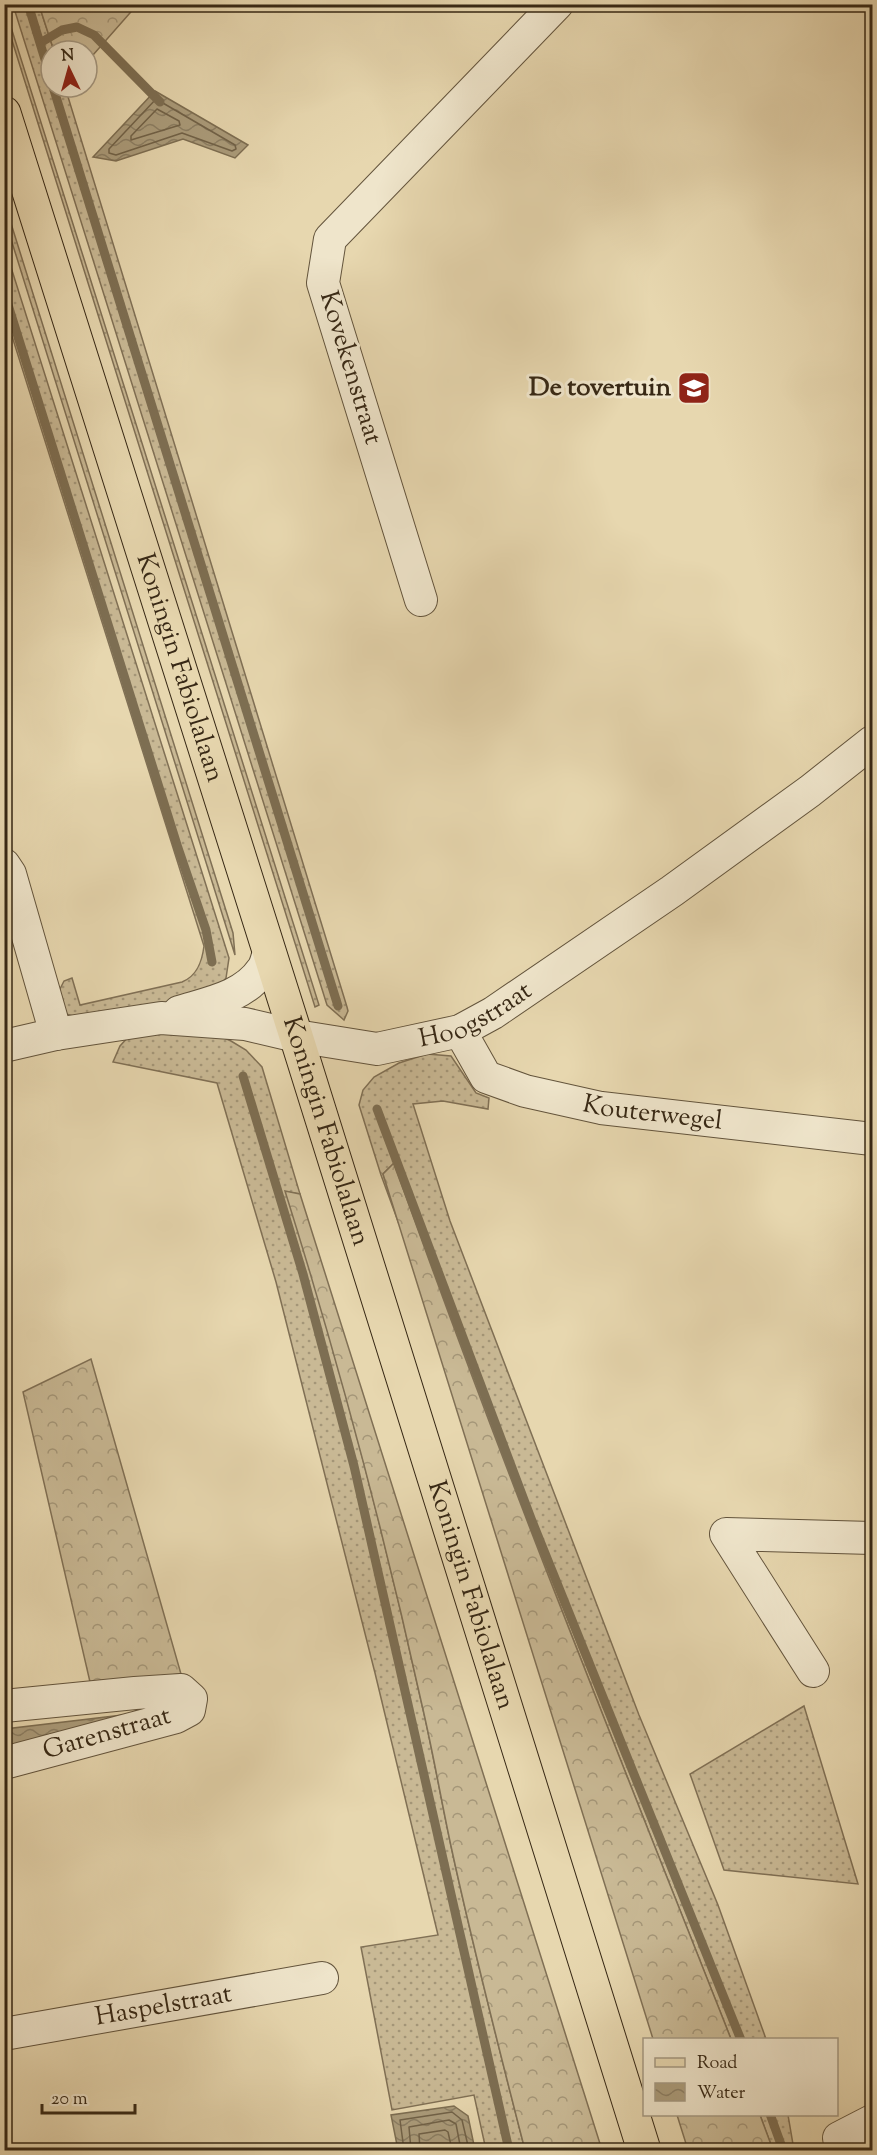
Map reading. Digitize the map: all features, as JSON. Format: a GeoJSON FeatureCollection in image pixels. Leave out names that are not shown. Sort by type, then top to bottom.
{"type":"FeatureCollection","features":[{"type":"Feature","properties":{"kind":"main road","name":"Koningin Fabiolalaan"},"geometry":{"type":"LineString","coordinates":[[4,113],[296,1036],[644,2151]]}},
{"type":"Feature","properties":{"kind":"street","name":"Kovekenstraat"},"geometry":{"type":"LineString","coordinates":[[421,600],[323,283],[330,239],[557,4]]}},
{"type":"Feature","properties":{"kind":"street","name":"Hoogstraat"},"geometry":{"type":"LineString","coordinates":[[4,1046],[56,1034],[161,1018],[245,1024],[296,1036],[377,1048],[460,1032],[493,1013],[672,891],[810,791],[873,742]]}},
{"type":"Feature","properties":{"kind":"street"},"geometry":{"type":"LineString","coordinates":[[4,865],[10,874],[56,1034]]}},
{"type":"Feature","properties":{"kind":"street"},"geometry":{"type":"LineString","coordinates":[[161,1018],[227,998],[242,990],[263,969],[269,952]]}},
{"type":"Feature","properties":{"kind":"street","name":"Kouterwegel"},"geometry":{"type":"LineString","coordinates":[[460,1032],[486,1077],[525,1091],[601,1108],[873,1139]]}},
{"type":"Feature","properties":{"kind":"street"},"geometry":{"type":"LineString","coordinates":[[813,1671],[726,1534],[873,1538]]}},
{"type":"Feature","properties":{"kind":"street","name":"Garenstraat"},"geometry":{"type":"LineString","coordinates":[[4,1706],[181,1690],[191,1699],[189,1710],[176,1717],[4,1762]]}},
{"type":"Feature","properties":{"kind":"street","name":"Haspelstraat"},"geometry":{"type":"LineString","coordinates":[[4,2034],[322,1978]]}},
{"type":"Feature","properties":{"kind":"street"},"geometry":{"type":"LineString","coordinates":[[839,2138],[873,2121]]}},
{"type":"Feature","properties":{"kind":"green space"},"geometry":{"type":"Polygon","coordinates":[[[39,4],[137,5],[99,48],[99,39],[50,39],[39,4]]]}},
{"type":"Feature","properties":{"kind":"green space"},"geometry":{"type":"Polygon","coordinates":[[[4,5],[319,1005],[315,1007],[5,18],[4,5]]]}},
{"type":"Feature","properties":{"kind":"green space"},"geometry":{"type":"Polygon","coordinates":[[[13,5],[39,5],[50,39],[39,39],[39,88],[13,5]]]}},
{"type":"Feature","properties":{"kind":"green space"},"geometry":{"type":"Polygon","coordinates":[[[43,99],[69,99],[347,1007],[348,1011],[344,1020],[327,1005],[43,99]]]}},
{"type":"Feature","properties":{"kind":"green space"},"geometry":{"type":"Polygon","coordinates":[[[4,201],[233,933],[235,955],[5,220],[4,201]]]}},
{"type":"Feature","properties":{"kind":"green space"},"geometry":{"type":"Polygon","coordinates":[[[4,245],[229,958],[226,978],[214,995],[77,1017],[66,1014],[58,993],[64,981],[72,978],[80,1005],[182,982],[198,968],[204,946],[5,314],[4,245]]]}},
{"type":"Feature","properties":{"kind":"green space"},"geometry":{"type":"Polygon","coordinates":[[[184,1028],[218,1035],[231,1041],[246,1050],[262,1067],[300,1194],[286,1192],[324,1319],[376,1511],[426,1723],[468,1922],[525,2150],[486,2150],[474,2095],[392,2110],[361,1947],[438,1935],[375,1673],[276,1282],[217,1083],[113,1062],[120,1046],[130,1035],[184,1028]]]}},
{"type":"Feature","properties":{"kind":"green space"},"geometry":{"type":"Polygon","coordinates":[[[427,1054],[451,1056],[476,1093],[489,1098],[488,1109],[443,1101],[413,1104],[450,1221],[639,1715],[718,1905],[766,2038],[731,2038],[516,1493],[394,1163],[383,1174],[399,1224],[359,1105],[363,1090],[374,1077],[399,1063],[427,1054]]]}},
{"type":"Feature","properties":{"kind":"green space"},"geometry":{"type":"Polygon","coordinates":[[[394,1163],[516,1493],[731,2038],[653,2038],[383,1174],[394,1163]]]}},
{"type":"Feature","properties":{"kind":"green space"},"geometry":{"type":"Polygon","coordinates":[[[285,1191],[300,1194],[602,2150],[525,2150],[468,1922],[426,1723],[376,1511],[342,1382],[285,1191]]]}},
{"type":"Feature","properties":{"kind":"green space"},"geometry":{"type":"Polygon","coordinates":[[[91,1359],[181,1674],[90,1682],[23,1392],[91,1359]]]}},
{"type":"Feature","properties":{"kind":"green space"},"geometry":{"type":"Polygon","coordinates":[[[804,1706],[858,1884],[724,1870],[690,1774],[804,1706]]]}},
{"type":"Feature","properties":{"kind":"green space"},"geometry":{"type":"Polygon","coordinates":[[[677,2116],[760,2116],[773,2150],[688,2150],[677,2116]]]}},
{"type":"Feature","properties":{"kind":"green space"},"geometry":{"type":"Polygon","coordinates":[[[760,2116],[788,2116],[794,2150],[773,2150],[760,2116]]]}},
{"type":"Feature","properties":{"kind":"water"},"geometry":{"type":"Polygon","coordinates":[[[155,91],[248,145],[235,158],[183,139],[116,161],[93,157],[155,91]]]}},
{"type":"Feature","properties":{"kind":"water"},"geometry":{"type":"Polygon","coordinates":[[[136,1711],[139,1717],[5,1751],[5,1729],[131,1714],[136,1711]]]}},
{"type":"Feature","properties":{"kind":"water"},"geometry":{"type":"Polygon","coordinates":[[[454,2106],[468,2116],[475,2150],[398,2150],[391,2115],[454,2106]]]}},
{"type":"Feature","properties":{"kind":"waterway"},"geometry":{"type":"LineString","coordinates":[[28,4],[39,40]]}},
{"type":"Feature","properties":{"kind":"waterway"},"geometry":{"type":"LineString","coordinates":[[47,39],[62,30],[77,27],[98,39]]}},
{"type":"Feature","properties":{"kind":"waterway"},"geometry":{"type":"LineString","coordinates":[[99,40],[160,102]]}},
{"type":"Feature","properties":{"kind":"waterway"},"geometry":{"type":"LineString","coordinates":[[57,99],[338,1006]]}},
{"type":"Feature","properties":{"kind":"waterway"},"geometry":{"type":"LineString","coordinates":[[4,292],[178,848],[206,930],[212,962]]}},
{"type":"Feature","properties":{"kind":"waterway"},"geometry":{"type":"LineString","coordinates":[[243,1076],[303,1274],[354,1466],[509,2150]]}},
{"type":"Feature","properties":{"kind":"waterway"},"geometry":{"type":"LineString","coordinates":[[377,1109],[532,1521],[740,2038]]}},
{"type":"Feature","properties":{"kind":"waterway"},"geometry":{"type":"LineString","coordinates":[[771,2116],[783,2150]]}},
{"type":"Feature","properties":{"kind":"place","name":"De tovertuin"},"geometry":{"type":"Point","coordinates":[694,388]}}]}
